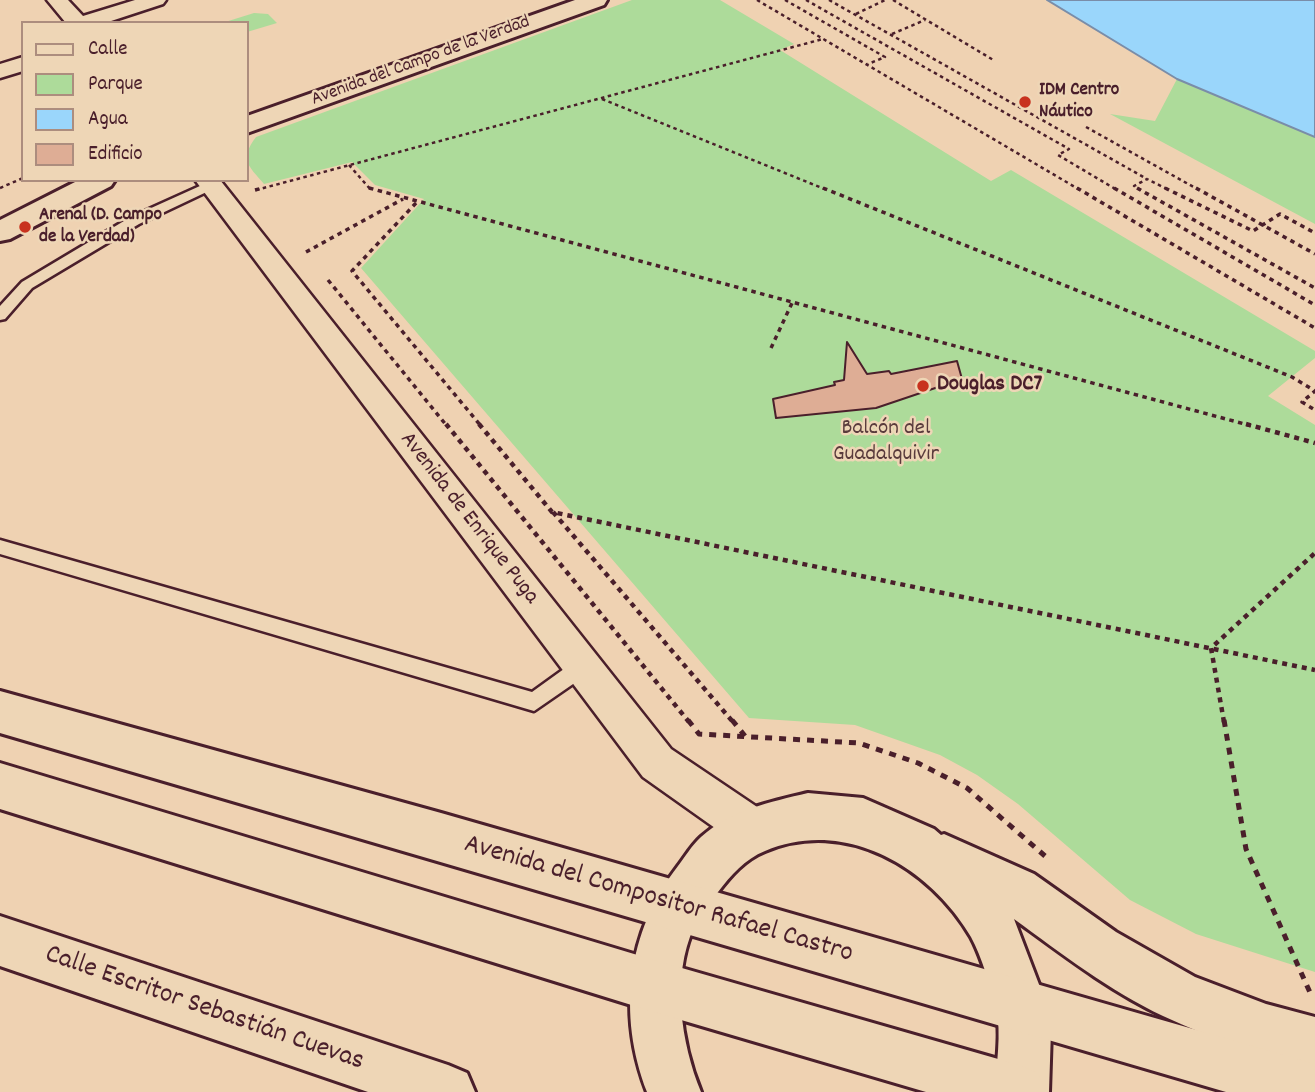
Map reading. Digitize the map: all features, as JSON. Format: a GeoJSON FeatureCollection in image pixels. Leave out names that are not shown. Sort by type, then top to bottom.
{"type":"FeatureCollection","features":[{"type":"Feature","properties":{"kind":"main road","name":"Avenida del Campo de la Verdad"},"geometry":{"type":"LineString","coordinates":[[248,107],[552,0]]}},
{"type":"Feature","properties":{"kind":"main road","name":"Avenida del Campo de la Verdad"},"geometry":{"type":"LineString","coordinates":[[248,125],[596,0]]}},
{"type":"Feature","properties":{"kind":"main road"},"geometry":{"type":"LineString","coordinates":[[0,208],[52,182]]}},
{"type":"Feature","properties":{"kind":"main road"},"geometry":{"type":"LineString","coordinates":[[0,232],[96,182]]}},
{"type":"Feature","properties":{"kind":"main road","name":"Avenida del Compositor Rafael Castro"},"geometry":{"type":"LineString","coordinates":[[0,712],[441,836],[1022,1008],[1315,1091]]}},
{"type":"Feature","properties":{"kind":"main road"},"geometry":{"type":"LineString","coordinates":[[0,786],[654,985],[1021,1092],[1025,1030],[1022,1008],[992,925],[966,888],[918,846]]}},
{"type":"Feature","properties":{"kind":"main road"},"geometry":{"type":"LineString","coordinates":[[674,1092],[662,1062],[654,985],[664,936],[677,907],[717,854],[754,830],[808,816],[863,821],[1017,891],[1098,950],[1180,997],[1266,1030],[1314,1021]]}},
{"type":"Feature","properties":{"kind":"main road","name":"Calle Escritor Sebastián Cuevas"},"geometry":{"type":"LineString","coordinates":[[0,941],[448,1092]]}},
{"type":"Feature","properties":{"kind":"street"},"geometry":{"type":"LineString","coordinates":[[57,0],[78,21]]}},
{"type":"Feature","properties":{"kind":"street"},"geometry":{"type":"LineString","coordinates":[[87,21],[156,0]]}},
{"type":"Feature","properties":{"kind":"street"},"geometry":{"type":"LineString","coordinates":[[0,71],[21,65]]}},
{"type":"Feature","properties":{"kind":"street","name":"Avenida de Enrique Puga"},"geometry":{"type":"LineString","coordinates":[[209,183],[657,763],[754,830]]}},
{"type":"Feature","properties":{"kind":"lane"},"geometry":{"type":"LineString","coordinates":[[0,315],[27,285],[134,220],[209,183]]}},
{"type":"Feature","properties":{"kind":"lane"},"geometry":{"type":"LineString","coordinates":[[0,547],[534,702],[582,667]]}},
{"type":"Feature","properties":{"kind":"path"},"geometry":{"type":"LineString","coordinates":[[757,0],[1315,328]]}},
{"type":"Feature","properties":{"kind":"path"},"geometry":{"type":"LineString","coordinates":[[785,0],[885,57],[867,65]]}},
{"type":"Feature","properties":{"kind":"path"},"geometry":{"type":"LineString","coordinates":[[806,0],[1069,149],[1058,155],[1315,305]]}},
{"type":"Feature","properties":{"kind":"path"},"geometry":{"type":"LineString","coordinates":[[829,0],[1147,178],[1253,231],[1280,214],[1315,233]]}},
{"type":"Feature","properties":{"kind":"path"},"geometry":{"type":"LineString","coordinates":[[856,15],[886,0]]}},
{"type":"Feature","properties":{"kind":"path"},"geometry":{"type":"LineString","coordinates":[[893,0],[995,61]]}},
{"type":"Feature","properties":{"kind":"path"},"geometry":{"type":"LineString","coordinates":[[891,34],[925,20]]}},
{"type":"Feature","properties":{"kind":"path"},"geometry":{"type":"LineString","coordinates":[[255,190],[824,39]]}},
{"type":"Feature","properties":{"kind":"path"},"geometry":{"type":"LineString","coordinates":[[602,99],[1292,377],[1315,391],[1302,402],[1315,410]]}},
{"type":"Feature","properties":{"kind":"path"},"geometry":{"type":"LineString","coordinates":[[1086,127],[1315,254]]}},
{"type":"Feature","properties":{"kind":"path"},"geometry":{"type":"LineString","coordinates":[[349,165],[371,190],[416,203],[1315,443]]}},
{"type":"Feature","properties":{"kind":"path"},"geometry":{"type":"LineString","coordinates":[[1147,178],[1134,186],[1315,288]]}},
{"type":"Feature","properties":{"kind":"path"},"geometry":{"type":"LineString","coordinates":[[0,188],[21,179]]}},
{"type":"Feature","properties":{"kind":"path"},"geometry":{"type":"LineString","coordinates":[[248,181],[263,200]]}},
{"type":"Feature","properties":{"kind":"path"},"geometry":{"type":"LineString","coordinates":[[306,252],[404,199]]}},
{"type":"Feature","properties":{"kind":"path"},"geometry":{"type":"LineString","coordinates":[[416,203],[352,271],[552,512],[744,736]]}},
{"type":"Feature","properties":{"kind":"path"},"geometry":{"type":"LineString","coordinates":[[301,247],[314,263]]}},
{"type":"Feature","properties":{"kind":"path"},"geometry":{"type":"LineString","coordinates":[[322,273],[699,734],[859,743],[918,763],[967,788],[1055,865]]}},
{"type":"Feature","properties":{"kind":"path"},"geometry":{"type":"LineString","coordinates":[[771,348],[792,303]]}},
{"type":"Feature","properties":{"kind":"path"},"geometry":{"type":"LineString","coordinates":[[552,512],[1315,670]]}},
{"type":"Feature","properties":{"kind":"path"},"geometry":{"type":"LineString","coordinates":[[1212,648],[1315,553]]}},
{"type":"Feature","properties":{"kind":"path"},"geometry":{"type":"LineString","coordinates":[[1212,648],[1246,849],[1314,1021]]}},
{"type":"Feature","properties":{"kind":"green space","name":"Balcón del Guadalquivir"},"geometry":{"type":"Polygon","coordinates":[[[632,0],[720,0],[794,44],[780,50],[991,181],[1011,170],[1315,351],[1315,358],[1268,396],[1315,425],[1315,972],[1196,934],[1130,900],[1018,804],[977,775],[940,755],[855,725],[749,718],[361,268],[424,199],[375,185],[352,162],[264,184],[248,162],[248,151],[256,137],[632,0]]]}},
{"type":"Feature","properties":{"kind":"green space"},"geometry":{"type":"Polygon","coordinates":[[[254,13],[268,14],[277,23],[248,32],[248,21],[228,21],[254,13]]]}},
{"type":"Feature","properties":{"kind":"green space"},"geometry":{"type":"Polygon","coordinates":[[[1177,79],[1315,137],[1315,224],[1110,114],[1155,121],[1177,79]]]}},
{"type":"Feature","properties":{"kind":"water"},"geometry":{"type":"Polygon","coordinates":[[[1047,0],[1315,0],[1315,137],[1177,79],[1047,0]]]}},
{"type":"Feature","properties":{"kind":"building"},"geometry":{"type":"Polygon","coordinates":[[[847,342],[867,374],[889,371],[891,374],[957,361],[962,379],[876,408],[776,418],[773,399],[835,385],[834,382],[844,380],[847,342]]]}},
{"type":"Feature","properties":{"kind":"place","name":"IDM Centro Náutico"},"geometry":{"type":"Point","coordinates":[1025,102]}},
{"type":"Feature","properties":{"kind":"place","name":"Arenal (D. Campo de la Verdad)"},"geometry":{"type":"Point","coordinates":[25,227]}},
{"type":"Feature","properties":{"kind":"place","name":"Douglas DC7"},"geometry":{"type":"Point","coordinates":[923,386]}}]}
